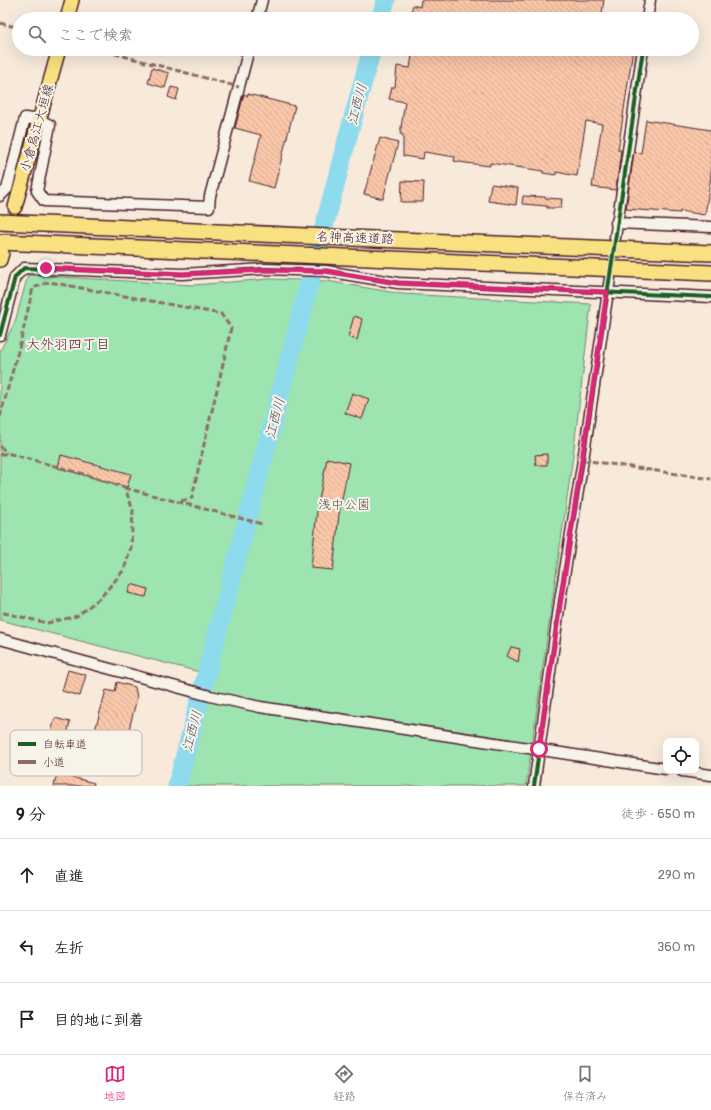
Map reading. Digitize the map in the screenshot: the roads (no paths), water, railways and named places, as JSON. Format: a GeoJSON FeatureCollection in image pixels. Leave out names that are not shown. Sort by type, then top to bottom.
{"type":"FeatureCollection","features":[{"type":"Feature","properties":{"kind":"highway","name":"名神高速道路"},"geometry":{"type":"LineString","coordinates":[[0,222],[711,253]]}},
{"type":"Feature","properties":{"kind":"highway","name":"名神高速道路"},"geometry":{"type":"LineString","coordinates":[[1,252],[262,254],[711,273]]}},
{"type":"Feature","properties":{"kind":"main road"},"geometry":{"type":"LineString","coordinates":[[69,12],[72,0]]}},
{"type":"Feature","properties":{"kind":"main road","name":"小倉烏江大垣線"},"geometry":{"type":"LineString","coordinates":[[15,207],[57,56]]}},
{"type":"Feature","properties":{"kind":"street"},"geometry":{"type":"LineString","coordinates":[[259,12],[262,0]]}},
{"type":"Feature","properties":{"kind":"street"},"geometry":{"type":"LineString","coordinates":[[648,12],[650,0]]}},
{"type":"Feature","properties":{"kind":"street"},"geometry":{"type":"LineString","coordinates":[[0,196],[7,189],[25,118],[40,120],[50,125],[37,191],[44,201],[210,206],[210,196],[247,56]]}},
{"type":"Feature","properties":{"kind":"street"},"geometry":{"type":"LineString","coordinates":[[615,238],[616,223],[642,56]]}},
{"type":"Feature","properties":{"kind":"street"},"geometry":{"type":"LineString","coordinates":[[616,223],[711,227]]}},
{"type":"Feature","properties":{"kind":"street"},"geometry":{"type":"LineString","coordinates":[[0,334],[15,276],[24,268],[182,274],[264,270],[326,271],[398,283],[711,297]]}},
{"type":"Feature","properties":{"kind":"street"},"geometry":{"type":"LineString","coordinates":[[534,786],[560,601],[582,468],[610,278]]}},
{"type":"Feature","properties":{"kind":"street"},"geometry":{"type":"LineString","coordinates":[[0,639],[145,679],[260,707],[663,769]]}},
{"type":"Feature","properties":{"kind":"street"},"geometry":{"type":"LineString","coordinates":[[699,774],[711,776]]}},
{"type":"Feature","properties":{"kind":"waterway","name":"江西川"},"geometry":{"type":"LineString","coordinates":[[382,12],[386,0]]}},
{"type":"Feature","properties":{"kind":"waterway","name":"江西川"},"geometry":{"type":"LineString","coordinates":[[177,786],[370,56]]}},
{"type":"Feature","properties":{"kind":"tunnel"},"geometry":{"type":"LineString","coordinates":[[2,252],[15,207]]}},
{"type":"Feature","properties":{"kind":"district","name":"大外羽四丁目"},"geometry":{"type":"Point","coordinates":[68,344]}},
{"type":"Feature","properties":{"kind":"park label","name":"浅中公園"},"geometry":{"type":"Point","coordinates":[344,505]}}]}
